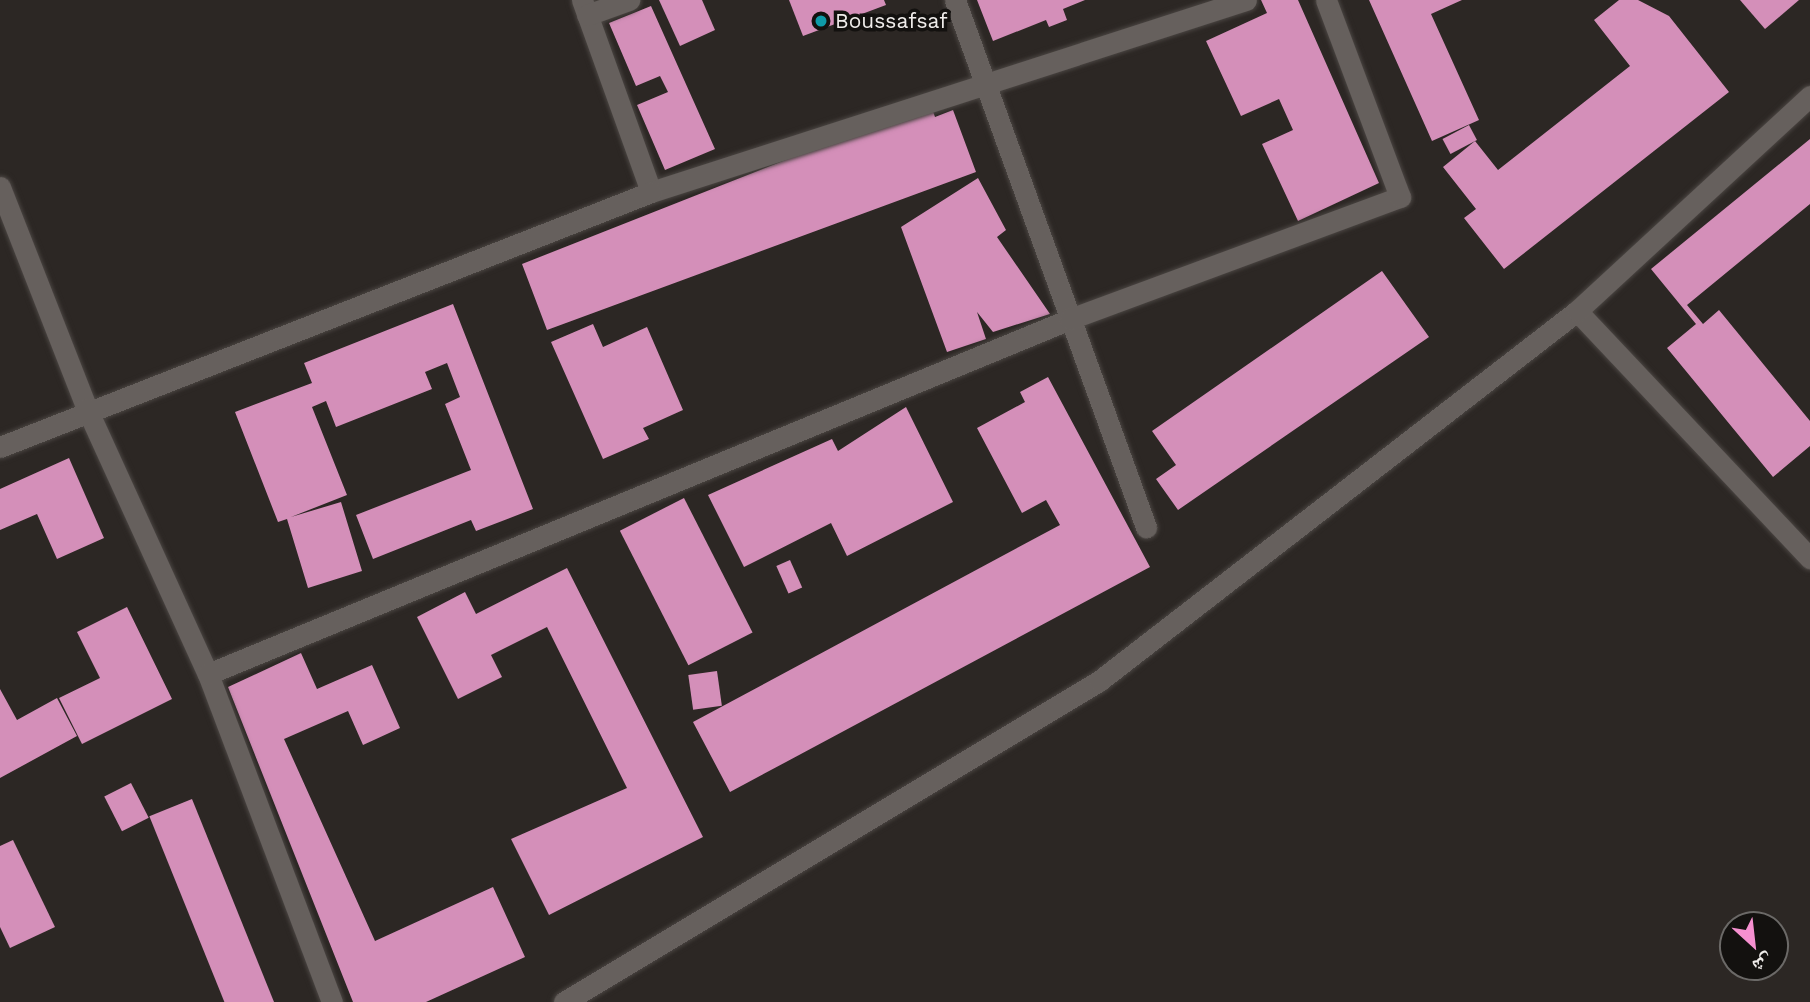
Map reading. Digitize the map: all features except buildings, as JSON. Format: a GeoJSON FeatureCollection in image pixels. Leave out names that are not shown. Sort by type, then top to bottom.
{"type":"FeatureCollection","features":[{"type":"Feature","properties":{"kind":"street"},"geometry":{"type":"LineString","coordinates":[[629,0],[584,7],[650,192]]}},
{"type":"Feature","properties":{"kind":"street"},"geometry":{"type":"LineString","coordinates":[[955,0],[1146,527]]}},
{"type":"Feature","properties":{"kind":"street"},"geometry":{"type":"LineString","coordinates":[[0,447],[87,409],[650,192],[987,88],[1246,0]]}},
{"type":"Feature","properties":{"kind":"street"},"geometry":{"type":"LineString","coordinates":[[208,674],[1070,319],[1400,197],[1326,0]]}},
{"type":"Feature","properties":{"kind":"street"},"geometry":{"type":"LineString","coordinates":[[565,1002],[1099,681],[1577,310],[1810,96]]}},
{"type":"Feature","properties":{"kind":"street"},"geometry":{"type":"LineString","coordinates":[[0,187],[87,409],[208,674],[331,1002]]}},
{"type":"Feature","properties":{"kind":"street"},"geometry":{"type":"LineString","coordinates":[[1577,310],[1810,558]]}},
{"type":"Feature","properties":{"kind":"place","name":"Boussafsaf"},"geometry":{"type":"Point","coordinates":[821,21]}}]}
